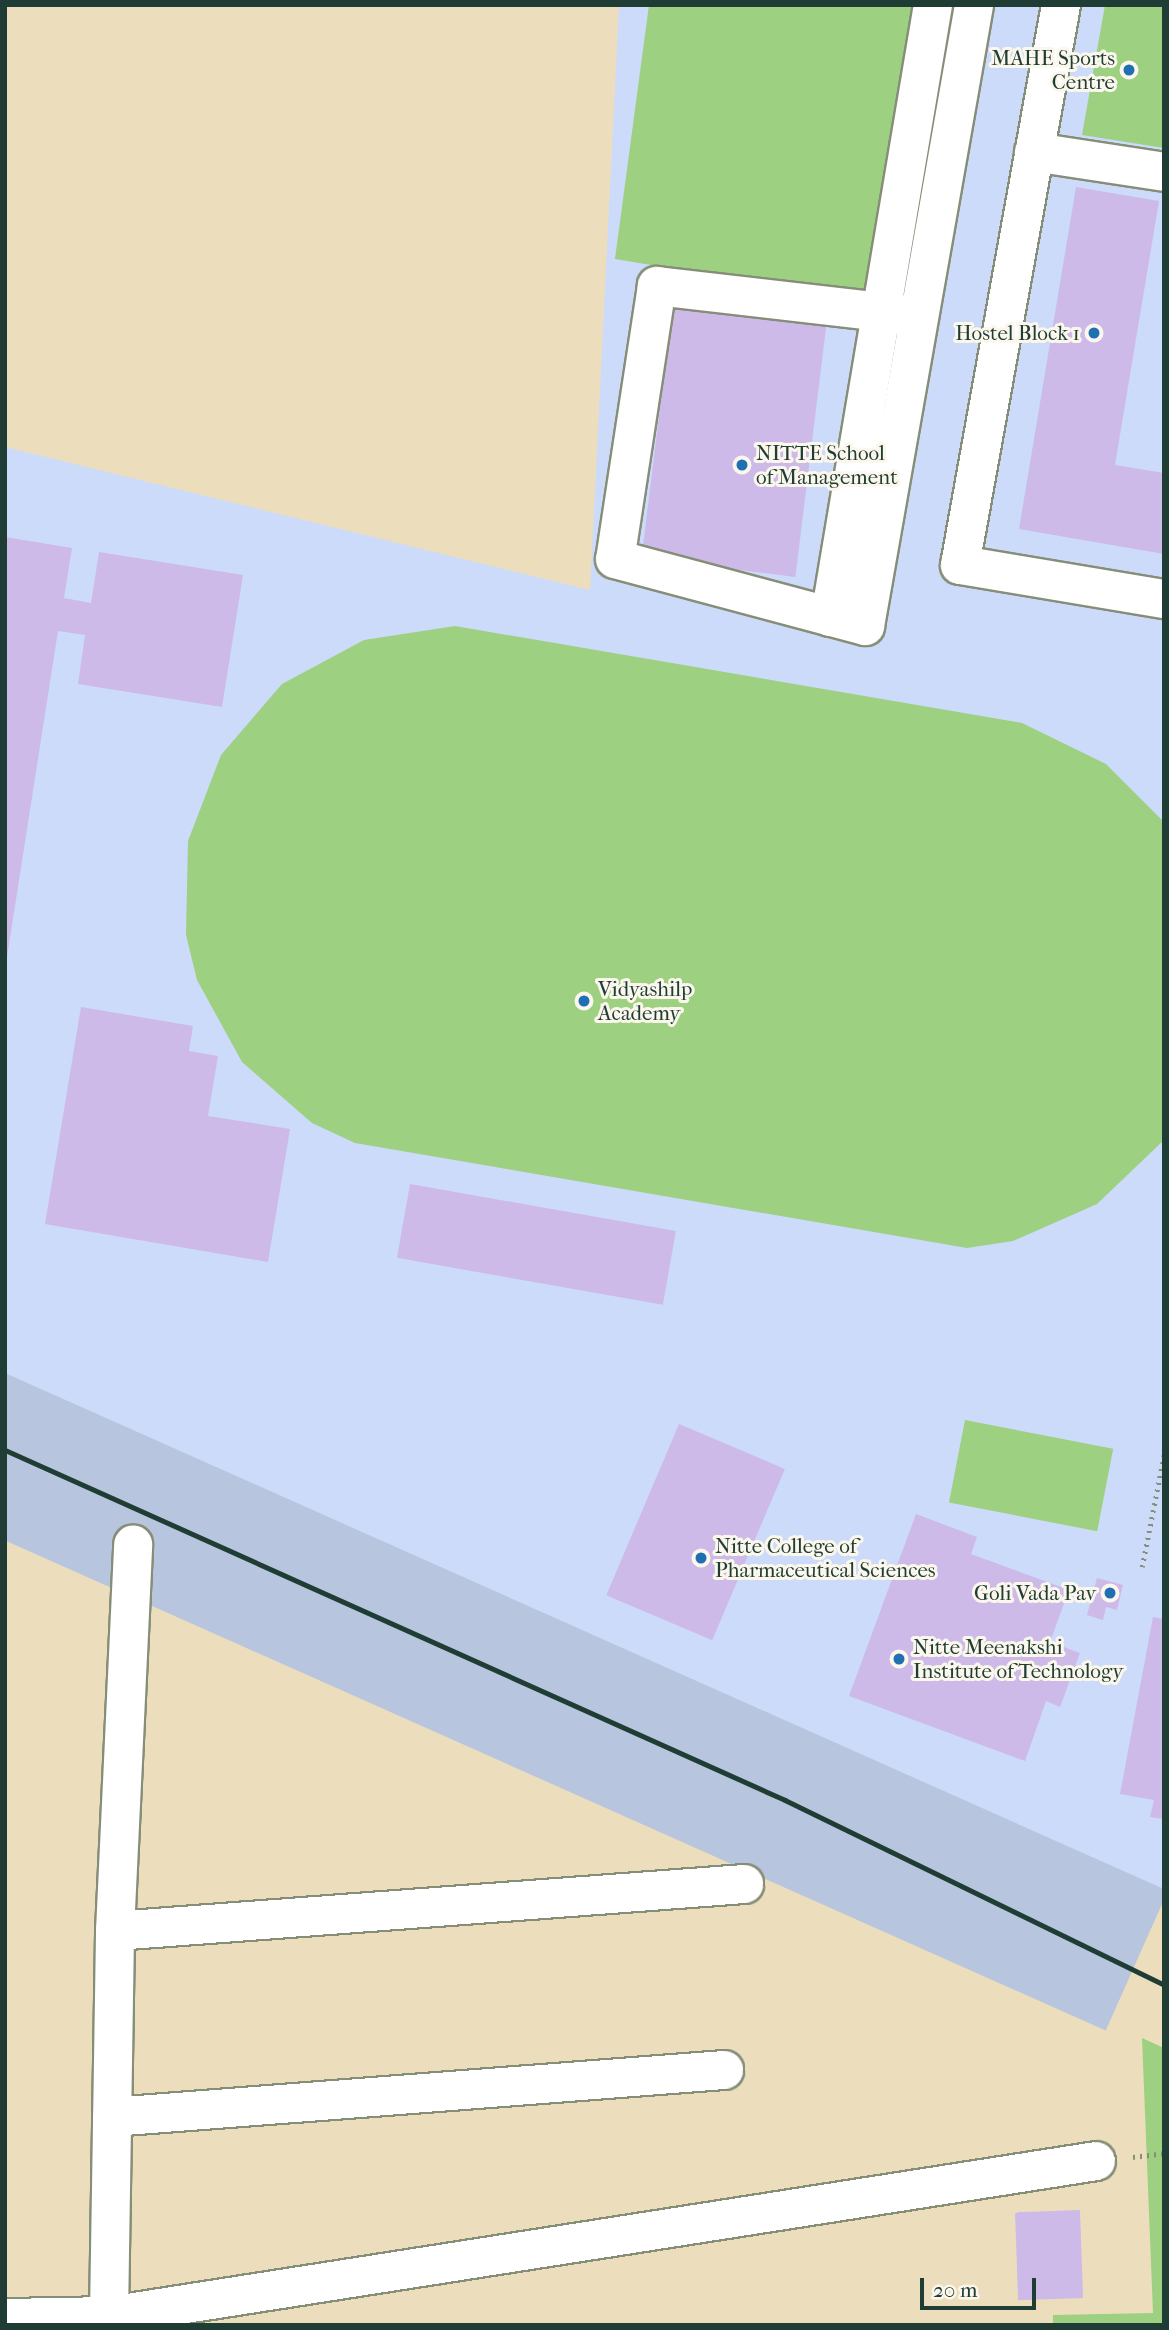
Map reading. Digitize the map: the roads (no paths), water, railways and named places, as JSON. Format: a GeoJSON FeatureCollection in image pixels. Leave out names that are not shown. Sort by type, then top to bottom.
{"type":"FeatureCollection","features":[{"type":"Feature","properties":{"kind":"street"},"geometry":{"type":"LineString","coordinates":[[899,314],[657,286],[615,559],[847,622],[899,314],[933,5]]}},
{"type":"Feature","properties":{"kind":"street"},"geometry":{"type":"LineString","coordinates":[[899,314],[974,5]]}},
{"type":"Feature","properties":{"kind":"street"},"geometry":{"type":"LineString","coordinates":[[1061,5],[960,565],[1164,599]]}},
{"type":"Feature","properties":{"kind":"street"},"geometry":{"type":"LineString","coordinates":[[1034,152],[1164,172]]}},
{"type":"Feature","properties":{"kind":"street"},"geometry":{"type":"LineString","coordinates":[[109,2316],[115,1931],[133,1544]]}},
{"type":"Feature","properties":{"kind":"street"},"geometry":{"type":"LineString","coordinates":[[115,1931],[744,1884]]}},
{"type":"Feature","properties":{"kind":"street"},"geometry":{"type":"LineString","coordinates":[[112,2118],[724,2070]]}},
{"type":"Feature","properties":{"kind":"street"},"geometry":{"type":"LineString","coordinates":[[5,2318],[109,2316],[1096,2161]]}},
{"type":"Feature","properties":{"kind":"railway"},"geometry":{"type":"LineString","coordinates":[[5,1450],[785,1800],[1164,1985]]}},
{"type":"Feature","properties":{"kind":"place","name":"MAHE Sports Centre"},"geometry":{"type":"Point","coordinates":[1129,70]}},
{"type":"Feature","properties":{"kind":"place","name":"Hostel Block 1"},"geometry":{"type":"Point","coordinates":[1094,333]}},
{"type":"Feature","properties":{"kind":"place","name":"NITTE School of Management"},"geometry":{"type":"Point","coordinates":[742,465]}},
{"type":"Feature","properties":{"kind":"place","name":"Vidyashilp Academy"},"geometry":{"type":"Point","coordinates":[584,1001]}},
{"type":"Feature","properties":{"kind":"place","name":"Nitte College of Pharmaceutical Sciences"},"geometry":{"type":"Point","coordinates":[701,1558]}},
{"type":"Feature","properties":{"kind":"place","name":"Goli Vada Pav"},"geometry":{"type":"Point","coordinates":[1110,1593]}},
{"type":"Feature","properties":{"kind":"place","name":"Nitte Meenakshi Institute of Technology"},"geometry":{"type":"Point","coordinates":[899,1659]}}]}
